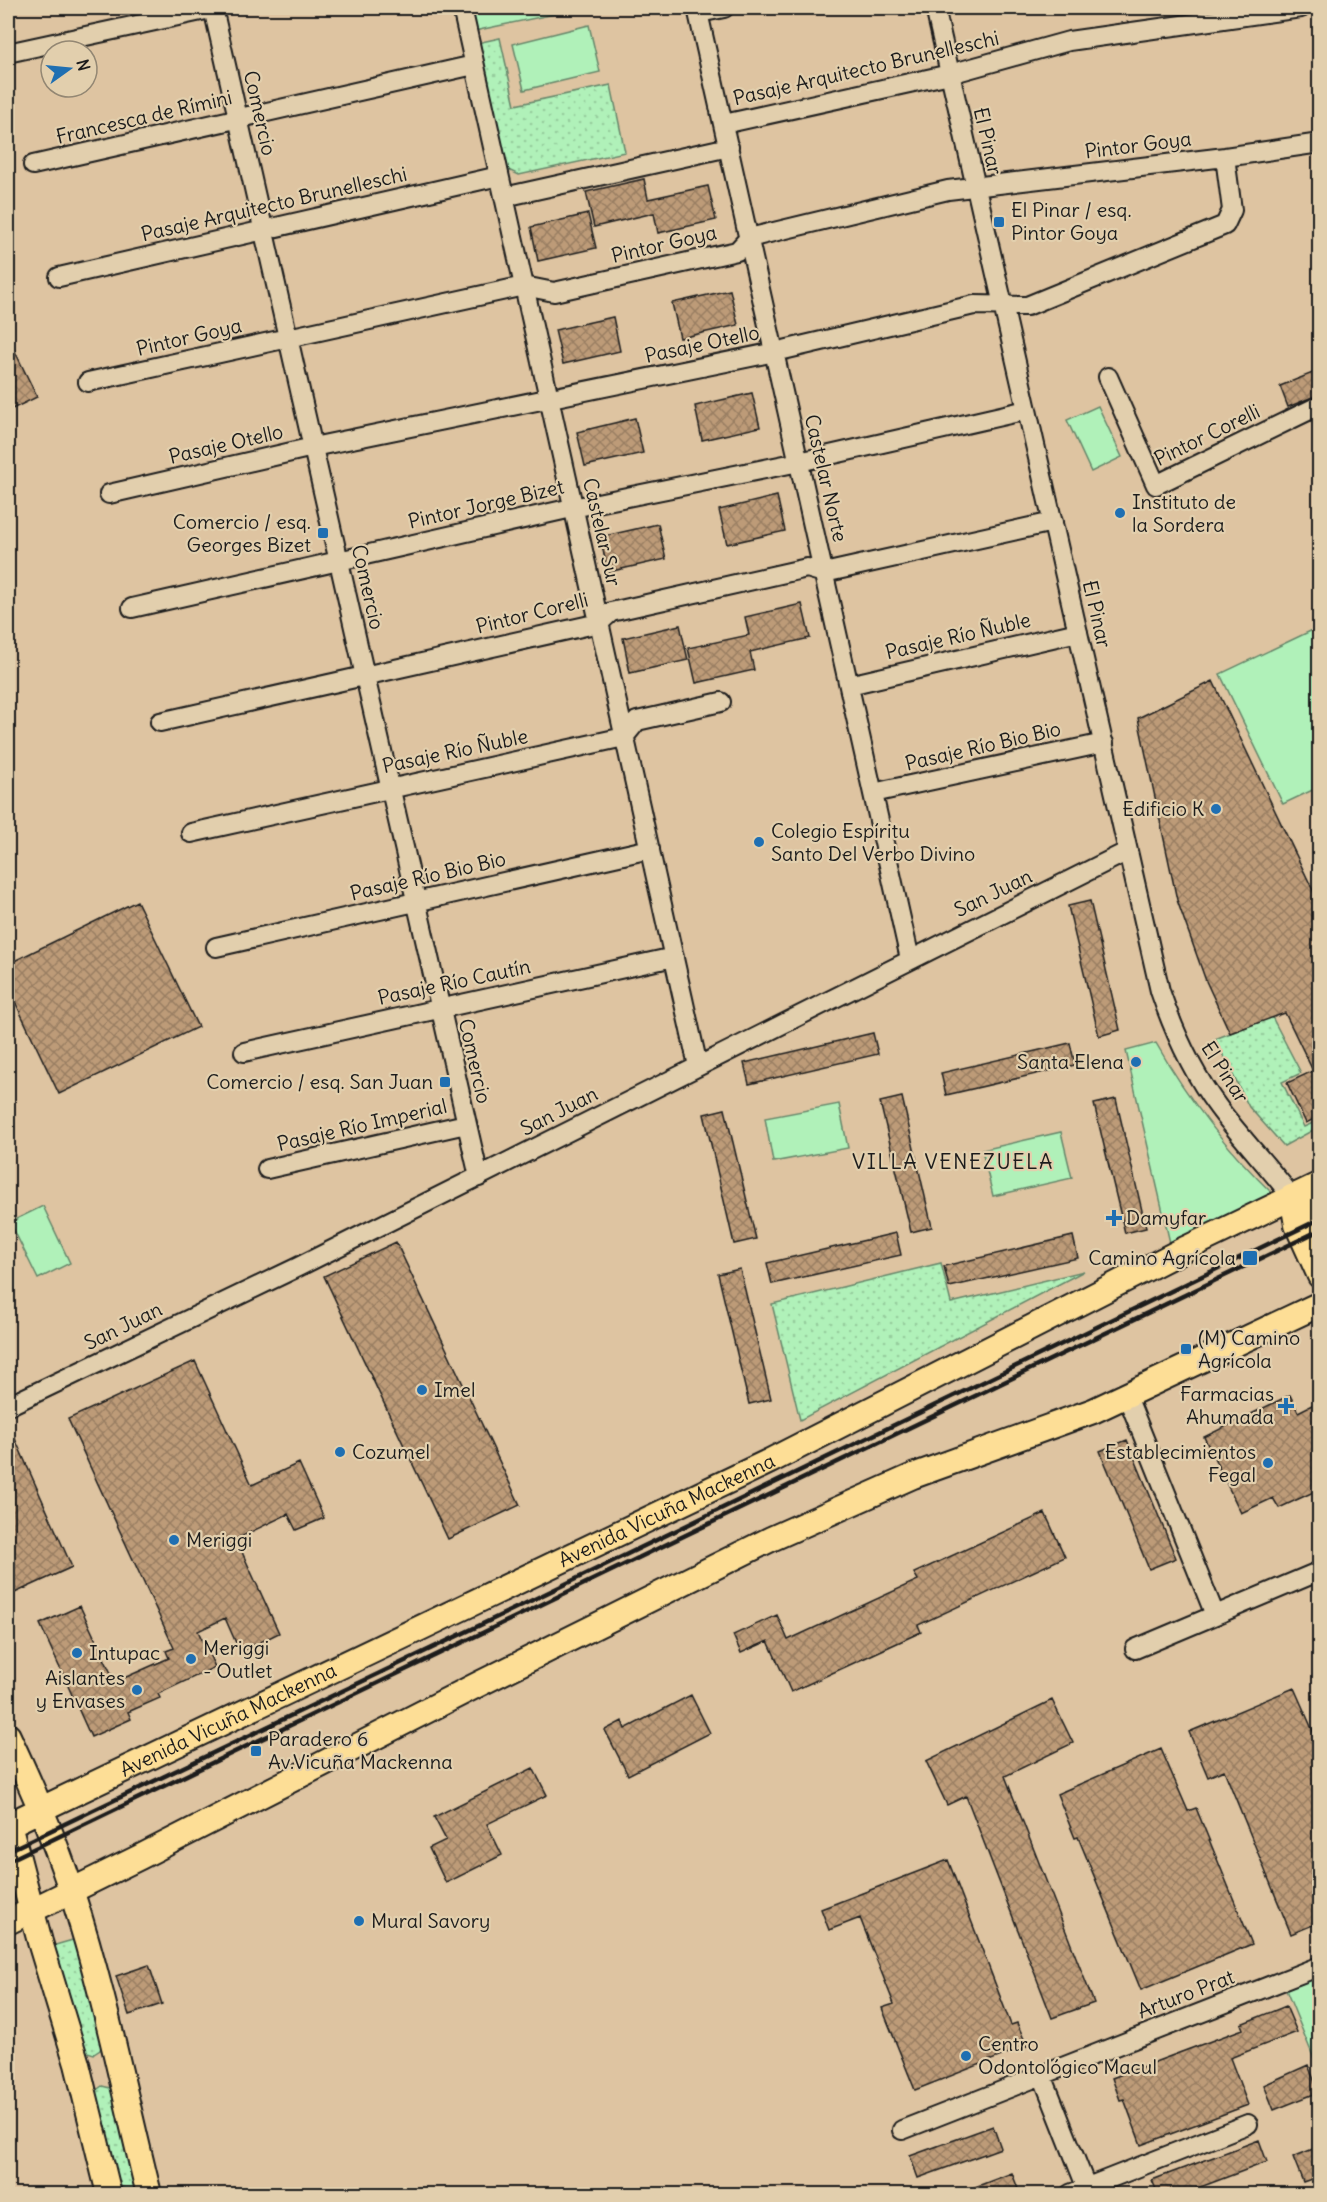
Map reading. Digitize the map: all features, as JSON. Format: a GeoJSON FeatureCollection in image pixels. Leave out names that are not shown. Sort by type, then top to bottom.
{"type":"FeatureCollection","features":[{"type":"Feature","properties":{"kind":"main road","name":"Avenida Vicuña Mackenna"},"geometry":{"type":"LineString","coordinates":[[8,1823],[41,1810],[770,1461],[1187,1248],[1320,1184]]}},
{"type":"Feature","properties":{"kind":"main road"},"geometry":{"type":"LineString","coordinates":[[1292,1197],[1309,1210],[1320,1225]]}},
{"type":"Feature","properties":{"kind":"main road"},"geometry":{"type":"LineString","coordinates":[[1292,1197],[1297,1225],[1320,1276]]}},
{"type":"Feature","properties":{"kind":"main road"},"geometry":{"type":"LineString","coordinates":[[8,1922],[798,1526],[913,1476],[1093,1411],[1320,1304]]}},
{"type":"Feature","properties":{"kind":"main road"},"geometry":{"type":"LineString","coordinates":[[8,1736],[31,1784],[72,1891],[149,2194]]}},
{"type":"Feature","properties":{"kind":"main road"},"geometry":{"type":"LineString","coordinates":[[8,1823],[77,2064],[109,2194]]}},
{"type":"Feature","properties":{"kind":"street"},"geometry":{"type":"LineString","coordinates":[[12,52],[214,8]]}},
{"type":"Feature","properties":{"kind":"street","name":"Comercio"},"geometry":{"type":"LineString","coordinates":[[214,8],[479,1177]]}},
{"type":"Feature","properties":{"kind":"street","name":"Castelar Sur"},"geometry":{"type":"LineString","coordinates":[[462,8],[698,1066]]}},
{"type":"Feature","properties":{"kind":"street"},"geometry":{"type":"LineString","coordinates":[[698,10],[724,8]]}},
{"type":"Feature","properties":{"kind":"street","name":"El Pinar"},"geometry":{"type":"LineString","coordinates":[[935,8],[1160,991],[1184,1051],[1218,1107],[1292,1197]]}},
{"type":"Feature","properties":{"kind":"street","name":"Pasaje Arquitecto Brunelleschi"},"geometry":{"type":"LineString","coordinates":[[724,124],[950,74],[1069,41],[1301,8]]}},
{"type":"Feature","properties":{"kind":"street","name":"Castelar Norte"},"geometry":{"type":"LineString","coordinates":[[698,10],[910,959]]}},
{"type":"Feature","properties":{"kind":"street","name":"Francesca de Rímini"},"geometry":{"type":"LineString","coordinates":[[33,165],[474,65]]}},
{"type":"Feature","properties":{"kind":"street","name":"Pintor Goya"},"geometry":{"type":"LineString","coordinates":[[88,382],[524,286],[555,292],[738,251],[749,238],[948,190],[1225,157],[1320,143]]}},
{"type":"Feature","properties":{"kind":"street"},"geometry":{"type":"LineString","coordinates":[[504,197],[729,147]]}},
{"type":"Feature","properties":{"kind":"street","name":"Pasaje Otello"},"geometry":{"type":"LineString","coordinates":[[109,494],[313,447],[775,352],[974,305],[1027,306],[1225,225],[1232,210],[1225,157]]}},
{"type":"Feature","properties":{"kind":"street","name":"Pasaje Arquitecto Brunelleschi"},"geometry":{"type":"LineString","coordinates":[[58,277],[499,176]]}},
{"type":"Feature","properties":{"kind":"street","name":"Pintor Corelli"},"geometry":{"type":"LineString","coordinates":[[1108,377],[1156,485],[1314,408],[1320,408]]}},
{"type":"Feature","properties":{"kind":"street","name":"Pintor Jorge Bizet"},"geometry":{"type":"LineString","coordinates":[[132,608],[573,507],[799,462],[1027,410]]}},
{"type":"Feature","properties":{"kind":"street","name":"Pintor Corelli"},"geometry":{"type":"LineString","coordinates":[[160,722],[599,623],[611,612],[795,570],[807,568],[824,573],[1053,522]]}},
{"type":"Feature","properties":{"kind":"street","name":"Pasaje Río Ñuble"},"geometry":{"type":"LineString","coordinates":[[849,685],[1078,632]]}},
{"type":"Feature","properties":{"kind":"street","name":"Pasaje Río Ñuble"},"geometry":{"type":"LineString","coordinates":[[191,833],[624,737],[637,721],[722,702]]}},
{"type":"Feature","properties":{"kind":"street","name":"Pasaje Río Bio Bio"},"geometry":{"type":"LineString","coordinates":[[873,794],[1104,743]]}},
{"type":"Feature","properties":{"kind":"street","name":"Pasaje Río Bio Bio"},"geometry":{"type":"LineString","coordinates":[[216,947],[650,849]]}},
{"type":"Feature","properties":{"kind":"street","name":"San Juan"},"geometry":{"type":"LineString","coordinates":[[8,1407],[479,1177],[1128,851]]}},
{"type":"Feature","properties":{"kind":"street","name":"Pasaje Río Cautín"},"geometry":{"type":"LineString","coordinates":[[244,1052],[674,957]]}},
{"type":"Feature","properties":{"kind":"street","name":"Pasaje Río Imperial"},"geometry":{"type":"LineString","coordinates":[[267,1169],[466,1124]]}},
{"type":"Feature","properties":{"kind":"street"},"geometry":{"type":"LineString","coordinates":[[1127,1396],[1215,1615]]}},
{"type":"Feature","properties":{"kind":"street"},"geometry":{"type":"LineString","coordinates":[[1135,1649],[1320,1571]]}},
{"type":"Feature","properties":{"kind":"street","name":"Arturo Prat"},"geometry":{"type":"LineString","coordinates":[[902,2130],[1319,1968]]}},
{"type":"Feature","properties":{"kind":"street"},"geometry":{"type":"LineString","coordinates":[[1042,2075],[1082,2192],[1248,2124]]}},
{"type":"Feature","properties":{"kind":"green space"},"geometry":{"type":"Polygon","coordinates":[[[469,8],[583,8],[474,31],[469,8]]]}},
{"type":"Feature","properties":{"kind":"green space"},"geometry":{"type":"Polygon","coordinates":[[[589,25],[600,72],[524,90],[513,44],[589,25]]]}},
{"type":"Feature","properties":{"kind":"green space"},"geometry":{"type":"Polygon","coordinates":[[[500,38],[515,105],[611,85],[625,152],[519,175],[504,168],[477,43],[500,38]]]}},
{"type":"Feature","properties":{"kind":"green space"},"geometry":{"type":"Polygon","coordinates":[[[1098,406],[1122,457],[1091,472],[1067,420],[1098,406]]]}},
{"type":"Feature","properties":{"kind":"green space"},"geometry":{"type":"Polygon","coordinates":[[[1319,627],[1319,787],[1283,804],[1220,674],[1319,627]]]}},
{"type":"Feature","properties":{"kind":"green space"},"geometry":{"type":"Polygon","coordinates":[[[1272,1017],[1301,1073],[1282,1082],[1304,1127],[1313,1123],[1317,1128],[1284,1146],[1249,1107],[1215,1039],[1272,1017]]]}},
{"type":"Feature","properties":{"kind":"green space"},"geometry":{"type":"Polygon","coordinates":[[[1156,1043],[1210,1124],[1240,1160],[1275,1196],[1170,1243],[1126,1051],[1156,1043]]]}},
{"type":"Feature","properties":{"kind":"green space"},"geometry":{"type":"Polygon","coordinates":[[[839,1104],[848,1148],[773,1162],[765,1118],[839,1104]]]}},
{"type":"Feature","properties":{"kind":"green space"},"geometry":{"type":"Polygon","coordinates":[[[1061,1132],[1072,1178],[993,1196],[982,1150],[1061,1132]]]}},
{"type":"Feature","properties":{"kind":"green space"},"geometry":{"type":"Polygon","coordinates":[[[43,1206],[70,1263],[38,1279],[10,1222],[43,1206]]]}},
{"type":"Feature","properties":{"kind":"green space"},"geometry":{"type":"Polygon","coordinates":[[[941,1263],[951,1303],[1084,1271],[800,1420],[772,1304],[941,1263]]]}},
{"type":"Feature","properties":{"kind":"green space"},"geometry":{"type":"Polygon","coordinates":[[[76,1939],[102,2044],[100,2050],[94,2054],[84,2051],[52,1946],[76,1939]]]}},
{"type":"Feature","properties":{"kind":"green space"},"geometry":{"type":"Polygon","coordinates":[[[1319,1976],[1319,2071],[1286,1990],[1319,1976]]]}},
{"type":"Feature","properties":{"kind":"green space"},"geometry":{"type":"Polygon","coordinates":[[[102,2086],[110,2088],[112,2092],[139,2194],[119,2194],[95,2091],[102,2086]]]}},
{"type":"Feature","properties":{"kind":"building"},"geometry":{"type":"Polygon","coordinates":[[[644,179],[648,199],[708,186],[716,220],[658,233],[654,213],[594,227],[586,192],[644,179]]]}},
{"type":"Feature","properties":{"kind":"building"},"geometry":{"type":"Polygon","coordinates":[[[588,214],[596,248],[538,261],[531,227],[588,214]]]}},
{"type":"Feature","properties":{"kind":"building"},"geometry":{"type":"Polygon","coordinates":[[[730,290],[738,325],[680,338],[672,303],[730,290]]]}},
{"type":"Feature","properties":{"kind":"building"},"geometry":{"type":"Polygon","coordinates":[[[613,317],[620,351],[563,364],[555,330],[613,317]]]}},
{"type":"Feature","properties":{"kind":"building"},"geometry":{"type":"Polygon","coordinates":[[[8,337],[37,397],[8,411],[8,337]]]}},
{"type":"Feature","properties":{"kind":"building"},"geometry":{"type":"Polygon","coordinates":[[[1320,370],[1320,394],[1288,407],[1280,386],[1320,370]]]}},
{"type":"Feature","properties":{"kind":"building"},"geometry":{"type":"Polygon","coordinates":[[[752,393],[760,427],[702,440],[695,406],[752,393]]]}},
{"type":"Feature","properties":{"kind":"building"},"geometry":{"type":"Polygon","coordinates":[[[635,418],[643,453],[585,466],[577,432],[635,418]]]}},
{"type":"Feature","properties":{"kind":"building"},"geometry":{"type":"Polygon","coordinates":[[[777,496],[785,531],[727,544],[719,510],[777,496]]]}},
{"type":"Feature","properties":{"kind":"building"},"geometry":{"type":"Polygon","coordinates":[[[658,524],[666,559],[608,572],[600,537],[658,524]]]}},
{"type":"Feature","properties":{"kind":"building"},"geometry":{"type":"Polygon","coordinates":[[[802,604],[810,638],[750,652],[754,670],[696,683],[688,648],[749,635],[745,617],[802,604]]]}},
{"type":"Feature","properties":{"kind":"building"},"geometry":{"type":"Polygon","coordinates":[[[680,625],[688,660],[630,673],[623,638],[680,625]]]}},
{"type":"Feature","properties":{"kind":"building","name":"Edificio K"},"geometry":{"type":"Polygon","coordinates":[[[1213,681],[1320,905],[1320,981],[1314,984],[1320,994],[1320,1116],[1306,1123],[1287,1083],[1313,1071],[1285,1013],[1230,1033],[1206,981],[1177,900],[1138,718],[1213,681]]]}},
{"type":"Feature","properties":{"kind":"building"},"geometry":{"type":"Polygon","coordinates":[[[137,901],[198,1027],[59,1094],[8,987],[8,964],[137,901]]]}},
{"type":"Feature","properties":{"kind":"building"},"geometry":{"type":"Polygon","coordinates":[[[1090,901],[1120,1030],[1099,1036],[1068,906],[1090,901]]]}},
{"type":"Feature","properties":{"kind":"building"},"geometry":{"type":"Polygon","coordinates":[[[873,1033],[878,1054],[749,1084],[744,1063],[873,1033]]]}},
{"type":"Feature","properties":{"kind":"building"},"geometry":{"type":"Polygon","coordinates":[[[1070,1043],[1075,1065],[946,1095],[941,1073],[1070,1043]]]}},
{"type":"Feature","properties":{"kind":"building"},"geometry":{"type":"Polygon","coordinates":[[[902,1097],[932,1227],[911,1232],[880,1102],[902,1097]]]}},
{"type":"Feature","properties":{"kind":"building"},"geometry":{"type":"Polygon","coordinates":[[[1116,1099],[1146,1228],[1125,1233],[1094,1104],[1116,1099]]]}},
{"type":"Feature","properties":{"kind":"building"},"geometry":{"type":"Polygon","coordinates":[[[725,1109],[756,1239],[734,1244],[704,1114],[725,1109]]]}},
{"type":"Feature","properties":{"kind":"building"},"geometry":{"type":"Polygon","coordinates":[[[896,1233],[901,1255],[772,1284],[767,1263],[896,1233]]]}},
{"type":"Feature","properties":{"kind":"building"},"geometry":{"type":"Polygon","coordinates":[[[1073,1236],[1078,1258],[949,1287],[944,1266],[1073,1236]]]}},
{"type":"Feature","properties":{"kind":"building","name":"Imel"},"geometry":{"type":"Polygon","coordinates":[[[396,1242],[520,1505],[448,1539],[324,1276],[396,1242]]]}},
{"type":"Feature","properties":{"kind":"building"},"geometry":{"type":"Polygon","coordinates":[[[740,1269],[771,1399],[749,1404],[718,1274],[740,1269]]]}},
{"type":"Feature","properties":{"kind":"building","name":"Meriggi"},"geometry":{"type":"Polygon","coordinates":[[[195,1361],[252,1485],[299,1463],[324,1518],[296,1530],[288,1514],[236,1539],[279,1633],[240,1652],[225,1618],[198,1631],[215,1667],[158,1694],[160,1698],[128,1712],[131,1719],[91,1737],[40,1624],[80,1606],[115,1682],[169,1658],[166,1651],[174,1648],[68,1419],[195,1361]]]}},
{"type":"Feature","properties":{"kind":"building","name":"Establecimientos Fegal"},"geometry":{"type":"Polygon","coordinates":[[[1290,1395],[1298,1412],[1320,1401],[1320,1489],[1279,1508],[1273,1498],[1241,1513],[1204,1437],[1290,1395]]]}},
{"type":"Feature","properties":{"kind":"building"},"geometry":{"type":"Polygon","coordinates":[[[8,1423],[72,1567],[8,1596],[8,1423]]]}},
{"type":"Feature","properties":{"kind":"building"},"geometry":{"type":"Polygon","coordinates":[[[1127,1440],[1176,1558],[1149,1569],[1100,1451],[1127,1440]]]}},
{"type":"Feature","properties":{"kind":"building"},"geometry":{"type":"Polygon","coordinates":[[[1045,1513],[1065,1557],[918,1625],[921,1632],[791,1692],[768,1641],[741,1653],[733,1635],[777,1615],[788,1640],[918,1580],[914,1573],[1045,1513]]]}},
{"type":"Feature","properties":{"kind":"building"},"geometry":{"type":"Polygon","coordinates":[[[1294,1688],[1320,1747],[1320,1922],[1291,1934],[1224,1770],[1208,1777],[1189,1732],[1294,1688]]]}},
{"type":"Feature","properties":{"kind":"building"},"geometry":{"type":"Polygon","coordinates":[[[691,1695],[710,1733],[628,1775],[605,1730],[622,1721],[625,1729],[691,1695]]]}},
{"type":"Feature","properties":{"kind":"building"},"geometry":{"type":"Polygon","coordinates":[[[1052,1700],[1073,1743],[1005,1776],[1094,2003],[1052,2018],[966,1796],[947,1805],[926,1761],[1052,1700]]]}},
{"type":"Feature","properties":{"kind":"building"},"geometry":{"type":"Polygon","coordinates":[[[1161,1749],[1188,1811],[1196,1808],[1252,1944],[1141,1990],[1078,1837],[1075,1838],[1057,1794],[1161,1749]]]}},
{"type":"Feature","properties":{"kind":"building"},"geometry":{"type":"Polygon","coordinates":[[[533,1768],[547,1795],[487,1824],[502,1855],[446,1883],[429,1848],[446,1840],[434,1817],[533,1768]]]}},
{"type":"Feature","properties":{"kind":"building"},"geometry":{"type":"Polygon","coordinates":[[[948,1860],[1011,2025],[1017,2023],[1027,2046],[915,2090],[882,2008],[894,2004],[860,1918],[829,1930],[821,1909],[948,1860]]]}},
{"type":"Feature","properties":{"kind":"building"},"geometry":{"type":"Polygon","coordinates":[[[149,1965],[162,2004],[129,2015],[116,1976],[149,1965]]]}},
{"type":"Feature","properties":{"kind":"building"},"geometry":{"type":"Polygon","coordinates":[[[1286,2006],[1297,2032],[1230,2058],[1248,2105],[1141,2145],[1124,2099],[1120,2100],[1112,2078],[1243,2029],[1241,2024],[1286,2006]]]}},
{"type":"Feature","properties":{"kind":"building"},"geometry":{"type":"Polygon","coordinates":[[[1308,2065],[1319,2092],[1274,2110],[1264,2085],[1308,2065]]]}},
{"type":"Feature","properties":{"kind":"building"},"geometry":{"type":"Polygon","coordinates":[[[993,2126],[1001,2148],[918,2178],[910,2156],[993,2126]]]}},
{"type":"Feature","properties":{"kind":"building"},"geometry":{"type":"Polygon","coordinates":[[[1259,2140],[1267,2162],[1182,2194],[1158,2194],[1152,2180],[1259,2140]]]}},
{"type":"Feature","properties":{"kind":"building"},"geometry":{"type":"Polygon","coordinates":[[[1320,2146],[1320,2176],[1303,2182],[1293,2157],[1320,2146]]]}},
{"type":"Feature","properties":{"kind":"building"},"geometry":{"type":"Polygon","coordinates":[[[1012,2173],[1020,2194],[959,2193],[1012,2173]]]}},
{"type":"Feature","properties":{"kind":"railway"},"geometry":{"type":"LineString","coordinates":[[8,1851],[1320,1219]]}},
{"type":"Feature","properties":{"kind":"railway"},"geometry":{"type":"LineString","coordinates":[[8,1861],[1320,1230]]}},
{"type":"Feature","properties":{"kind":"place","name":"El Pinar / esq. Pintor Goya"},"geometry":{"type":"Point","coordinates":[999,222]}},
{"type":"Feature","properties":{"kind":"place","name":"Instituto de la Sordera"},"geometry":{"type":"Point","coordinates":[1120,513]}},
{"type":"Feature","properties":{"kind":"place","name":"Comercio / esq. Georges Bizet"},"geometry":{"type":"Point","coordinates":[323,533]}},
{"type":"Feature","properties":{"kind":"place","name":"Edificio K"},"geometry":{"type":"Point","coordinates":[1216,809]}},
{"type":"Feature","properties":{"kind":"place","name":"Colegio Espíritu Santo Del Verbo Divino"},"geometry":{"type":"Point","coordinates":[759,842]}},
{"type":"Feature","properties":{"kind":"place","name":"Santa Elena"},"geometry":{"type":"Point","coordinates":[1136,1062]}},
{"type":"Feature","properties":{"kind":"place","name":"Comercio / esq. San Juan"},"geometry":{"type":"Point","coordinates":[445,1082]}},
{"type":"Feature","properties":{"kind":"place","name":"Damyfar"},"geometry":{"type":"Point","coordinates":[1114,1218]}},
{"type":"Feature","properties":{"kind":"place","name":"Camino Agrícola"},"geometry":{"type":"Point","coordinates":[1250,1258]}},
{"type":"Feature","properties":{"kind":"place","name":"(M) Camino Agrícola"},"geometry":{"type":"Point","coordinates":[1186,1349]}},
{"type":"Feature","properties":{"kind":"place","name":"Imel"},"geometry":{"type":"Point","coordinates":[422,1390]}},
{"type":"Feature","properties":{"kind":"place","name":"Farmacias Ahumada"},"geometry":{"type":"Point","coordinates":[1286,1406]}},
{"type":"Feature","properties":{"kind":"place","name":"Cozumel"},"geometry":{"type":"Point","coordinates":[340,1452]}},
{"type":"Feature","properties":{"kind":"place","name":"Establecimientos Fegal"},"geometry":{"type":"Point","coordinates":[1268,1463]}},
{"type":"Feature","properties":{"kind":"place","name":"Meriggi"},"geometry":{"type":"Point","coordinates":[174,1540]}},
{"type":"Feature","properties":{"kind":"place","name":"Intupac"},"geometry":{"type":"Point","coordinates":[77,1653]}},
{"type":"Feature","properties":{"kind":"place","name":"Meriggi - Outlet"},"geometry":{"type":"Point","coordinates":[191,1659]}},
{"type":"Feature","properties":{"kind":"place","name":"Aislantes y Envases"},"geometry":{"type":"Point","coordinates":[137,1690]}},
{"type":"Feature","properties":{"kind":"place","name":"Paradero 6 Av.Vicuña Mackenna"},"geometry":{"type":"Point","coordinates":[256,1751]}},
{"type":"Feature","properties":{"kind":"place","name":"Mural Savory"},"geometry":{"type":"Point","coordinates":[359,1921]}},
{"type":"Feature","properties":{"kind":"place","name":"Centro Odontológico Macul"},"geometry":{"type":"Point","coordinates":[966,2056]}},
{"type":"Feature","properties":{"kind":"district","name":"VILLA VENEZUELA"},"geometry":{"type":"Point","coordinates":[953,1162]}}]}
